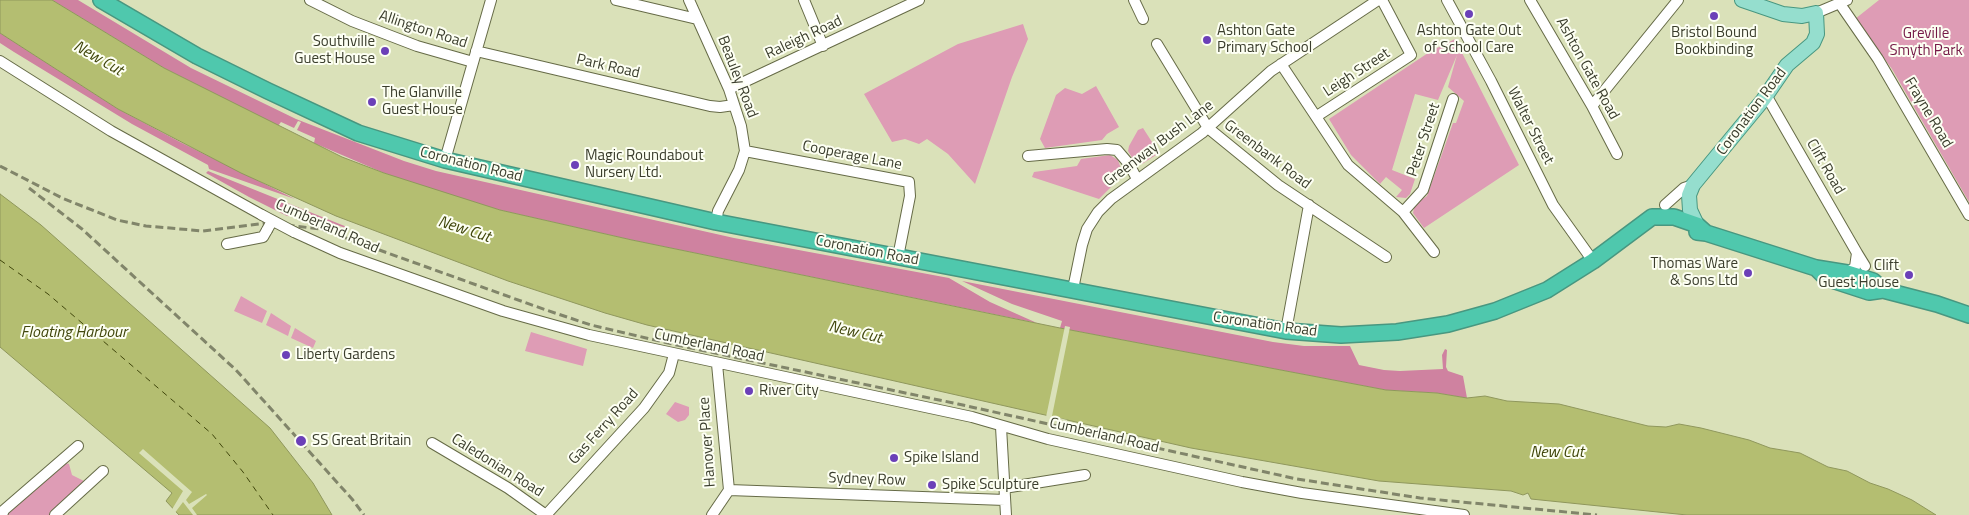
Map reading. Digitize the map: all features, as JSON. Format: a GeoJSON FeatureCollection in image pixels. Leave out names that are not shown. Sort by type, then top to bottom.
{"type":"FeatureCollection","features":[{"type":"Feature","properties":{"kind":"highway","name":"Coronation Road"},"geometry":{"type":"LineString","coordinates":[[101,0],[198,56],[268,92],[358,133],[445,160],[716,222],[1286,331],[1341,335],[1398,332],[1448,324],[1495,311],[1547,290],[1593,261],[1644,224],[1665,225],[1691,232],[1701,229],[1816,268]]}},
{"type":"Feature","properties":{"kind":"highway"},"geometry":{"type":"LineString","coordinates":[[1816,268],[1847,273],[1874,281],[1883,290]]}},
{"type":"Feature","properties":{"kind":"highway"},"geometry":{"type":"LineString","coordinates":[[1816,268],[1826,278],[1869,292],[1883,290],[1937,304],[1969,315]]}},
{"type":"Feature","properties":{"kind":"main road"},"geometry":{"type":"LineString","coordinates":[[1742,0],[1783,14],[1802,16],[1816,13]]}},
{"type":"Feature","properties":{"kind":"main road","name":"Coronation Road"},"geometry":{"type":"LineString","coordinates":[[1693,185],[1766,95],[1787,65],[1815,40],[1817,30],[1816,13]]}},
{"type":"Feature","properties":{"kind":"main road"},"geometry":{"type":"LineString","coordinates":[[1693,185],[1689,195],[1690,210],[1701,229]]}},
{"type":"Feature","properties":{"kind":"street","name":"Allington Road"},"geometry":{"type":"LineString","coordinates":[[310,0],[370,28],[417,46],[473,62]]}},
{"type":"Feature","properties":{"kind":"street"},"geometry":{"type":"LineString","coordinates":[[445,160],[491,0]]}},
{"type":"Feature","properties":{"kind":"street"},"geometry":{"type":"LineString","coordinates":[[616,0],[697,19]]}},
{"type":"Feature","properties":{"kind":"street","name":"Beauley Road"},"geometry":{"type":"LineString","coordinates":[[689,0],[729,89],[745,151]]}},
{"type":"Feature","properties":{"kind":"street"},"geometry":{"type":"LineString","coordinates":[[804,0],[823,46]]}},
{"type":"Feature","properties":{"kind":"street"},"geometry":{"type":"LineString","coordinates":[[1134,0],[1143,19]]}},
{"type":"Feature","properties":{"kind":"street","name":"Greenway Bush Lane"},"geometry":{"type":"LineString","coordinates":[[1073,290],[1082,245],[1088,229],[1098,212],[1110,199],[1172,156],[1208,128],[1281,64],[1380,0]]}},
{"type":"Feature","properties":{"kind":"street","name":"Leigh Street"},"geometry":{"type":"LineString","coordinates":[[1317,116],[1411,55],[1380,0]]}},
{"type":"Feature","properties":{"kind":"street","name":"Walter Street"},"geometry":{"type":"LineString","coordinates":[[1447,0],[1491,81],[1553,205],[1593,261]]}},
{"type":"Feature","properties":{"kind":"street","name":"Ashton Gate Road"},"geometry":{"type":"LineString","coordinates":[[1530,0],[1592,106],[1617,154]]}},
{"type":"Feature","properties":{"kind":"street"},"geometry":{"type":"LineString","coordinates":[[1592,106],[1678,0]]}},
{"type":"Feature","properties":{"kind":"street","name":"Raleigh Road"},"geometry":{"type":"LineString","coordinates":[[729,89],[915,1]]}},
{"type":"Feature","properties":{"kind":"street"},"geometry":{"type":"LineString","coordinates":[[1816,13],[1844,2]]}},
{"type":"Feature","properties":{"kind":"street","name":"Frayne Road"},"geometry":{"type":"LineString","coordinates":[[1844,2],[1969,215]]}},
{"type":"Feature","properties":{"kind":"street","name":"Greenbank Road"},"geometry":{"type":"LineString","coordinates":[[1157,44],[1208,128],[1270,180],[1386,257]]}},
{"type":"Feature","properties":{"kind":"street","name":"Park Road"},"geometry":{"type":"LineString","coordinates":[[476,52],[710,106],[734,105]]}},
{"type":"Feature","properties":{"kind":"street","name":"Cumberland Road"},"geometry":{"type":"LineString","coordinates":[[0,61],[111,131],[294,232],[340,253],[503,311],[589,335],[717,364],[972,417],[1076,446],[1242,482],[1302,493],[1464,515]]}},
{"type":"Feature","properties":{"kind":"street"},"geometry":{"type":"LineString","coordinates":[[1281,64],[1351,168],[1403,212],[1434,252]]}},
{"type":"Feature","properties":{"kind":"street","name":"Clift Road"},"geometry":{"type":"LineString","coordinates":[[1766,95],[1865,266]]}},
{"type":"Feature","properties":{"kind":"street","name":"Peter Street"},"geometry":{"type":"LineString","coordinates":[[1403,212],[1423,190],[1453,99]]}},
{"type":"Feature","properties":{"kind":"street"},"geometry":{"type":"LineString","coordinates":[[1028,156],[1108,149],[1117,150],[1129,164],[1137,180]]}},
{"type":"Feature","properties":{"kind":"street"},"geometry":{"type":"LineString","coordinates":[[716,222],[718,211],[739,170],[745,151]]}},
{"type":"Feature","properties":{"kind":"street","name":"Cooperage Lane"},"geometry":{"type":"LineString","coordinates":[[745,151],[909,182],[910,196],[898,257]]}},
{"type":"Feature","properties":{"kind":"street","name":"Coronation Road"},"geometry":{"type":"LineString","coordinates":[[1665,205],[1684,188],[1693,185]]}},
{"type":"Feature","properties":{"kind":"street","name":"Greenbank Road"},"geometry":{"type":"LineString","coordinates":[[1286,331],[1309,205]]}},
{"type":"Feature","properties":{"kind":"street"},"geometry":{"type":"LineString","coordinates":[[227,244],[263,237],[272,221]]}},
{"type":"Feature","properties":{"kind":"street"},"geometry":{"type":"LineString","coordinates":[[1847,273],[1855,268],[1857,253]]}},
{"type":"Feature","properties":{"kind":"street","name":"Gas Ferry Road"},"geometry":{"type":"LineString","coordinates":[[546,515],[644,408],[669,373],[674,354]]}},
{"type":"Feature","properties":{"kind":"street","name":"Hanover Place"},"geometry":{"type":"LineString","coordinates":[[712,515],[729,490],[717,364]]}},
{"type":"Feature","properties":{"kind":"street"},"geometry":{"type":"LineString","coordinates":[[1001,426],[1006,515]]}},
{"type":"Feature","properties":{"kind":"street","name":"Caledonian Road"},"geometry":{"type":"LineString","coordinates":[[432,443],[508,488],[546,515]]}},
{"type":"Feature","properties":{"kind":"street"},"geometry":{"type":"LineString","coordinates":[[2,515],[4,510],[78,446]]}},
{"type":"Feature","properties":{"kind":"street"},"geometry":{"type":"LineString","coordinates":[[55,515],[103,471]]}},
{"type":"Feature","properties":{"kind":"street"},"geometry":{"type":"LineString","coordinates":[[1004,488],[1084,475]]}},
{"type":"Feature","properties":{"kind":"street","name":"Sydney Row"},"geometry":{"type":"LineString","coordinates":[[729,490],[1005,500]]}},
{"type":"Feature","properties":{"kind":"green space","name":"Greville Smyth Park"},"geometry":{"type":"Polygon","coordinates":[[[1879,0],[1969,0],[1969,202],[1892,69],[1855,19],[1879,0]]]}},
{"type":"Feature","properties":{"kind":"green space"},"geometry":{"type":"Polygon","coordinates":[[[1023,24],[1028,39],[1012,77],[975,184],[948,154],[927,139],[919,144],[905,139],[892,142],[864,94],[958,44],[1023,24]]]}},
{"type":"Feature","properties":{"kind":"green space"},"geometry":{"type":"Polygon","coordinates":[[[1455,39],[1519,165],[1424,228],[1413,213],[1415,204],[1427,196],[1453,123],[1456,123],[1464,101],[1448,87],[1457,55],[1438,100],[1415,94],[1392,170],[1415,179],[1410,194],[1406,198],[1396,197],[1402,190],[1386,177],[1380,184],[1351,155],[1329,119],[1431,51],[1455,39]]]}},
{"type":"Feature","properties":{"kind":"green space"},"geometry":{"type":"Polygon","coordinates":[[[1096,86],[1119,127],[1107,134],[1102,140],[1045,148],[1040,139],[1056,95],[1065,88],[1082,94],[1096,86]]]}},
{"type":"Feature","properties":{"kind":"green space"},"geometry":{"type":"Polygon","coordinates":[[[1143,128],[1159,153],[1142,164],[1134,161],[1128,151],[1138,130],[1143,128]]]}},
{"type":"Feature","properties":{"kind":"green space"},"geometry":{"type":"Polygon","coordinates":[[[1110,155],[1118,160],[1123,175],[1099,199],[1032,177],[1034,172],[1077,166],[1081,159],[1110,155]]]}},
{"type":"Feature","properties":{"kind":"green space"},"geometry":{"type":"Polygon","coordinates":[[[241,296],[267,311],[262,323],[234,311],[241,296]]]}},
{"type":"Feature","properties":{"kind":"green space"},"geometry":{"type":"Polygon","coordinates":[[[271,313],[291,326],[288,336],[266,325],[271,313]]]}},
{"type":"Feature","properties":{"kind":"green space"},"geometry":{"type":"Polygon","coordinates":[[[295,328],[316,341],[313,348],[291,338],[295,328]]]}},
{"type":"Feature","properties":{"kind":"green space"},"geometry":{"type":"Polygon","coordinates":[[[531,332],[587,349],[583,366],[525,351],[531,332]]]}},
{"type":"Feature","properties":{"kind":"green space"},"geometry":{"type":"Polygon","coordinates":[[[675,402],[689,407],[689,415],[685,420],[678,422],[666,414],[675,402]]]}},
{"type":"Feature","properties":{"kind":"green space"},"geometry":{"type":"Polygon","coordinates":[[[66,463],[69,464],[72,475],[84,481],[84,485],[50,515],[7,515],[9,511],[66,463]]]}},
{"type":"Feature","properties":{"kind":"shaded area"},"geometry":{"type":"Polygon","coordinates":[[[52,0],[78,0],[191,68],[296,119],[404,161],[436,171],[734,238],[949,278],[990,302],[1037,323],[632,240],[500,210],[436,191],[384,173],[314,143],[315,138],[297,130],[301,122],[298,121],[294,128],[281,122],[278,126],[164,68],[52,0]]]}},
{"type":"Feature","properties":{"kind":"shaded area"},"geometry":{"type":"Polygon","coordinates":[[[0,33],[118,109],[295,199],[209,169],[208,165],[132,124],[0,43],[0,33]]]}},
{"type":"Feature","properties":{"kind":"shaded area"},"geometry":{"type":"Polygon","coordinates":[[[208,171],[347,227],[311,217],[287,216],[206,173],[208,171]]]}},
{"type":"Feature","properties":{"kind":"shaded area"},"geometry":{"type":"Polygon","coordinates":[[[962,281],[1273,342],[1304,346],[1350,346],[1359,365],[1384,370],[1443,369],[1442,355],[1445,349],[1447,350],[1446,367],[1448,371],[1463,376],[1467,398],[1437,393],[1386,390],[1060,328],[1062,321],[1012,304],[962,281]]]}},
{"type":"Feature","properties":{"kind":"water","name":"New Cut"},"geometry":{"type":"Polygon","coordinates":[[[0,0],[52,0],[164,68],[342,157],[384,173],[500,210],[632,240],[1060,328],[1386,390],[1437,393],[1467,398],[1485,396],[1507,401],[1559,404],[1648,426],[1666,427],[1679,424],[1701,428],[1749,440],[1770,448],[1800,453],[1828,467],[1847,471],[1870,483],[1888,489],[1912,500],[1936,515],[1687,515],[1531,499],[1528,493],[1523,495],[1511,491],[1379,481],[1191,448],[647,325],[508,281],[336,216],[241,173],[118,109],[0,33],[0,0]]]}},
{"type":"Feature","properties":{"kind":"water","name":"Floating Harbour"},"geometry":{"type":"Polygon","coordinates":[[[0,194],[41,225],[270,428],[313,483],[332,515],[179,515],[166,501],[172,493],[0,347],[0,194]]]}},
{"type":"Feature","properties":{"kind":"pier"},"geometry":{"type":"Polygon","coordinates":[[[1065,326],[1070,327],[1052,416],[1067,420],[1067,422],[1046,417],[1065,326]]]}},
{"type":"Feature","properties":{"kind":"pier"},"geometry":{"type":"Polygon","coordinates":[[[143,449],[192,492],[186,500],[189,504],[207,495],[192,508],[197,515],[193,515],[183,502],[174,514],[171,511],[183,491],[139,453],[143,449]]]}},
{"type":"Feature","properties":{"kind":"ferry route"},"geometry":{"type":"LineString","coordinates":[[0,260],[48,294],[212,434],[243,472],[273,515]]}},
{"type":"Feature","properties":{"kind":"railway"},"geometry":{"type":"LineString","coordinates":[[0,166],[62,198],[117,220],[146,226],[203,231],[267,223],[321,229],[591,325],[672,344],[958,404],[1297,479],[1420,498],[1597,515]]}},
{"type":"Feature","properties":{"kind":"railway"},"geometry":{"type":"LineString","coordinates":[[29,188],[82,229],[236,370],[352,499],[364,515]]}},
{"type":"Feature","properties":{"kind":"place","name":"Ashton Gate Out of School Care"},"geometry":{"type":"Point","coordinates":[1469,14]}},
{"type":"Feature","properties":{"kind":"place","name":"Bristol Bound Bookbinding"},"geometry":{"type":"Point","coordinates":[1714,16]}},
{"type":"Feature","properties":{"kind":"place","name":"Ashton Gate Primary School"},"geometry":{"type":"Point","coordinates":[1207,40]}},
{"type":"Feature","properties":{"kind":"place","name":"Southville Guest House"},"geometry":{"type":"Point","coordinates":[385,51]}},
{"type":"Feature","properties":{"kind":"place","name":"The Glanville Guest House"},"geometry":{"type":"Point","coordinates":[372,102]}},
{"type":"Feature","properties":{"kind":"place","name":"Magic Roundabout Nursery Ltd."},"geometry":{"type":"Point","coordinates":[575,165]}},
{"type":"Feature","properties":{"kind":"place","name":"Thomas Ware & Sons Ltd"},"geometry":{"type":"Point","coordinates":[1748,273]}},
{"type":"Feature","properties":{"kind":"place","name":"Clift Guest House"},"geometry":{"type":"Point","coordinates":[1909,275]}},
{"type":"Feature","properties":{"kind":"place","name":"Liberty Gardens"},"geometry":{"type":"Point","coordinates":[286,355]}},
{"type":"Feature","properties":{"kind":"place","name":"River City"},"geometry":{"type":"Point","coordinates":[749,391]}},
{"type":"Feature","properties":{"kind":"place","name":"SS Great Britain"},"geometry":{"type":"Point","coordinates":[301,441]}},
{"type":"Feature","properties":{"kind":"place","name":"Spike Island"},"geometry":{"type":"Point","coordinates":[894,458]}},
{"type":"Feature","properties":{"kind":"place","name":"Spike Sculpture"},"geometry":{"type":"Point","coordinates":[932,485]}}]}
